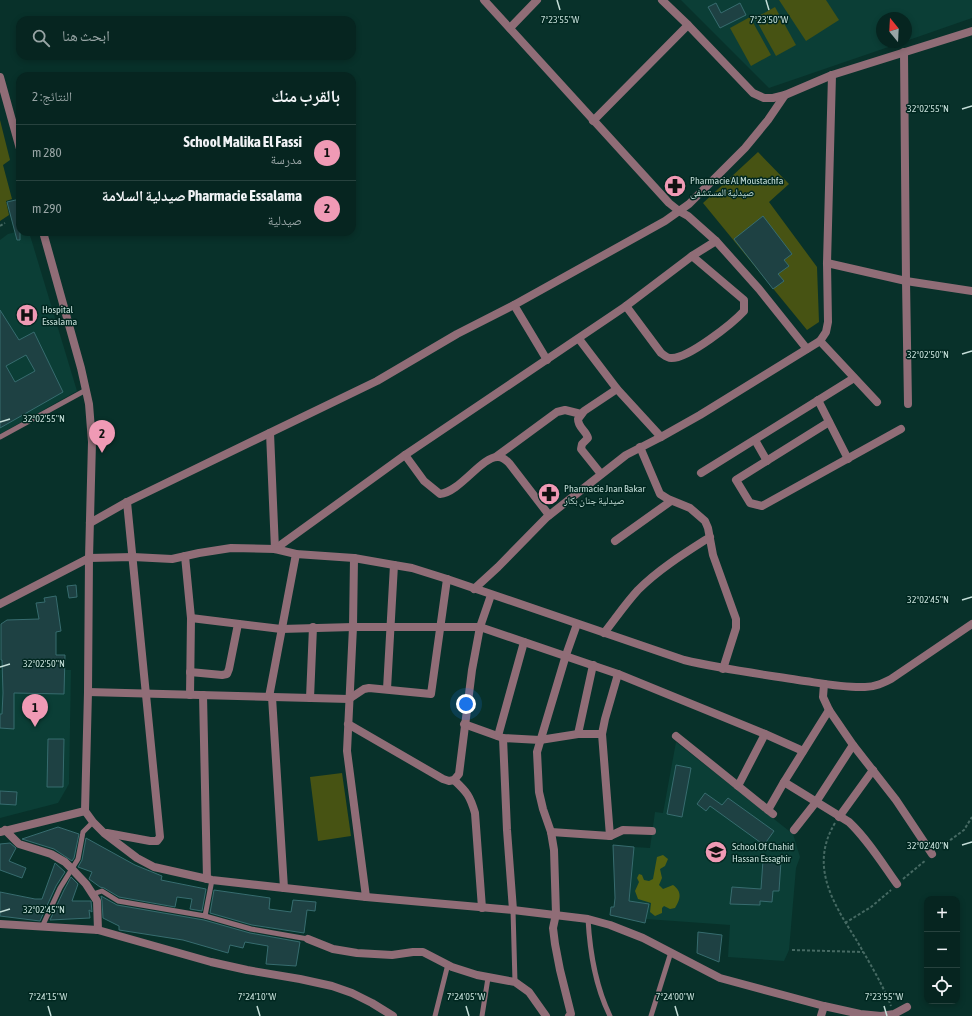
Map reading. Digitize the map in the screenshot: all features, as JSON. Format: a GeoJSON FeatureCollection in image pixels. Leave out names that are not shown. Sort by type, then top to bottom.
{"type":"FeatureCollection","features":[{"type":"Feature","properties":{"kind":"street"},"geometry":{"type":"LineString","coordinates":[[484,0],[669,203],[688,216],[716,240],[759,289],[807,349]]}},
{"type":"Feature","properties":{"kind":"street"},"geometry":{"type":"LineString","coordinates":[[510,28],[537,0]]}},
{"type":"Feature","properties":{"kind":"street"},"geometry":{"type":"LineString","coordinates":[[662,0],[753,93],[764,98],[773,98],[786,95],[832,75],[972,31]]}},
{"type":"Feature","properties":{"kind":"street"},"geometry":{"type":"LineString","coordinates":[[593,121],[688,25]]}},
{"type":"Feature","properties":{"kind":"street"},"geometry":{"type":"LineString","coordinates":[[904,52],[908,404]]}},
{"type":"Feature","properties":{"kind":"street"},"geometry":{"type":"LineString","coordinates":[[474,589],[498,567],[548,515],[626,455],[661,438],[820,341],[826,332],[828,322],[827,263],[832,75]]}},
{"type":"Feature","properties":{"kind":"street"},"geometry":{"type":"LineString","coordinates":[[0,77],[16,135]]}},
{"type":"Feature","properties":{"kind":"street"},"geometry":{"type":"LineString","coordinates":[[90,522],[127,502],[376,381],[457,334],[514,305],[647,232],[689,204],[745,148],[786,95]]}},
{"type":"Feature","properties":{"kind":"street"},"geometry":{"type":"LineString","coordinates":[[44,236],[81,368],[89,404],[92,442],[88,692],[84,810],[104,833],[137,858],[154,867],[209,880],[366,897],[556,914],[588,919],[610,925],[643,938],[720,978],[824,1006],[860,1014],[881,1016],[894,1014],[907,1007]]}},
{"type":"Feature","properties":{"kind":"street"},"geometry":{"type":"LineString","coordinates":[[275,549],[405,455],[579,339],[716,240]]}},
{"type":"Feature","properties":{"kind":"street"},"geometry":{"type":"LineString","coordinates":[[626,306],[661,352],[666,357],[671,358],[684,356],[732,323],[744,311],[744,300],[692,256]]}},
{"type":"Feature","properties":{"kind":"street"},"geometry":{"type":"LineString","coordinates":[[827,263],[906,281],[972,291]]}},
{"type":"Feature","properties":{"kind":"street"},"geometry":{"type":"LineString","coordinates":[[514,305],[547,360]]}},
{"type":"Feature","properties":{"kind":"street"},"geometry":{"type":"LineString","coordinates":[[579,339],[617,389],[661,438]]}},
{"type":"Feature","properties":{"kind":"street"},"geometry":{"type":"LineString","coordinates":[[820,341],[876,402]]}},
{"type":"Feature","properties":{"kind":"street"},"geometry":{"type":"LineString","coordinates":[[701,473],[854,378]]}},
{"type":"Feature","properties":{"kind":"street"},"geometry":{"type":"LineString","coordinates":[[601,474],[581,448],[582,444],[588,438],[578,423],[578,419],[581,414],[617,389]]}},
{"type":"Feature","properties":{"kind":"street"},"geometry":{"type":"LineString","coordinates":[[818,400],[848,459]]}},
{"type":"Feature","properties":{"kind":"street"},"geometry":{"type":"LineString","coordinates":[[405,455],[424,481],[440,494],[454,488],[486,462],[497,456],[558,412],[565,410],[581,414]]}},
{"type":"Feature","properties":{"kind":"street"},"geometry":{"type":"LineString","coordinates":[[829,422],[736,480],[750,504],[762,506],[901,430]]}},
{"type":"Feature","properties":{"kind":"street"},"geometry":{"type":"LineString","coordinates":[[270,432],[275,549]]}},
{"type":"Feature","properties":{"kind":"street"},"geometry":{"type":"LineString","coordinates":[[755,440],[767,461]]}},
{"type":"Feature","properties":{"kind":"street"},"geometry":{"type":"LineString","coordinates":[[640,447],[658,491],[663,497],[690,508],[705,521],[710,537],[713,555],[736,619],[736,628],[723,669]]}},
{"type":"Feature","properties":{"kind":"street"},"geometry":{"type":"LineString","coordinates":[[497,456],[504,458],[509,463],[548,515]]}},
{"type":"Feature","properties":{"kind":"street"},"geometry":{"type":"LineString","coordinates":[[615,541],[671,501]]}},
{"type":"Feature","properties":{"kind":"street"},"geometry":{"type":"LineString","coordinates":[[104,833],[150,841],[157,841],[160,837],[127,502]]}},
{"type":"Feature","properties":{"kind":"street"},"geometry":{"type":"LineString","coordinates":[[604,633],[639,589],[665,567],[710,537]]}},
{"type":"Feature","properties":{"kind":"street"},"geometry":{"type":"LineString","coordinates":[[0,604],[89,558],[133,557],[172,559],[231,548],[275,549],[296,554],[354,558],[412,568],[684,660],[723,669],[824,684],[866,687],[880,685],[891,679],[972,624]]}},
{"type":"Feature","properties":{"kind":"street"},"geometry":{"type":"LineString","coordinates":[[284,888],[271,697],[281,629],[296,554]]}},
{"type":"Feature","properties":{"kind":"street"},"geometry":{"type":"LineString","coordinates":[[185,556],[191,618],[190,695]]}},
{"type":"Feature","properties":{"kind":"street"},"geometry":{"type":"LineString","coordinates":[[354,558],[353,626],[347,751],[366,897]]}},
{"type":"Feature","properties":{"kind":"street"},"geometry":{"type":"LineString","coordinates":[[387,689],[394,565]]}},
{"type":"Feature","properties":{"kind":"street"},"geometry":{"type":"LineString","coordinates":[[88,692],[349,699],[364,689],[375,688],[431,694],[448,579]]}},
{"type":"Feature","properties":{"kind":"street"},"geometry":{"type":"LineString","coordinates":[[348,724],[443,779],[449,781],[454,780],[459,774],[464,724],[480,627],[491,594]]}},
{"type":"Feature","properties":{"kind":"street"},"geometry":{"type":"LineString","coordinates":[[191,618],[281,629],[353,626],[480,627],[566,655],[618,674],[765,734],[802,751]]}},
{"type":"Feature","properties":{"kind":"street"},"geometry":{"type":"LineString","coordinates":[[190,672],[222,675],[227,674],[238,624]]}},
{"type":"Feature","properties":{"kind":"street"},"geometry":{"type":"LineString","coordinates":[[571,1015],[557,957],[553,928],[556,914],[554,850],[551,832],[539,792],[537,752],[566,655],[577,624]]}},
{"type":"Feature","properties":{"kind":"street"},"geometry":{"type":"LineString","coordinates":[[310,698],[313,627]]}},
{"type":"Feature","properties":{"kind":"street"},"geometry":{"type":"LineString","coordinates":[[513,910],[500,737],[524,642]]}},
{"type":"Feature","properties":{"kind":"street"},"geometry":{"type":"LineString","coordinates":[[578,734],[593,665]]}},
{"type":"Feature","properties":{"kind":"street"},"geometry":{"type":"LineString","coordinates":[[610,836],[602,734],[604,719],[618,674]]}},
{"type":"Feature","properties":{"kind":"street"},"geometry":{"type":"LineString","coordinates":[[824,684],[823,697],[829,710],[853,745],[896,800],[932,854]]}},
{"type":"Feature","properties":{"kind":"street"},"geometry":{"type":"LineString","coordinates":[[203,695],[209,880]]}},
{"type":"Feature","properties":{"kind":"street"},"geometry":{"type":"LineString","coordinates":[[676,736],[770,812],[784,782],[829,710]]}},
{"type":"Feature","properties":{"kind":"street"},"geometry":{"type":"LineString","coordinates":[[464,724],[500,737],[540,740],[578,734],[602,734]]}},
{"type":"Feature","properties":{"kind":"street"},"geometry":{"type":"LineString","coordinates":[[738,786],[765,734]]}},
{"type":"Feature","properties":{"kind":"street"},"geometry":{"type":"LineString","coordinates":[[794,830],[816,802],[853,745]]}},
{"type":"Feature","properties":{"kind":"street"},"geometry":{"type":"LineString","coordinates":[[839,817],[872,770]]}},
{"type":"Feature","properties":{"kind":"street"},"geometry":{"type":"LineString","coordinates":[[454,780],[466,791],[471,799],[475,813],[482,908]]}},
{"type":"Feature","properties":{"kind":"street"},"geometry":{"type":"LineString","coordinates":[[784,782],[849,822],[858,831],[897,884]]}},
{"type":"Feature","properties":{"kind":"street"},"geometry":{"type":"LineString","coordinates":[[3,831],[84,810]]}},
{"type":"Feature","properties":{"kind":"street"},"geometry":{"type":"LineString","coordinates":[[551,832],[610,836],[623,830],[652,831]]}},
{"type":"Feature","properties":{"kind":"street"},"geometry":{"type":"LineString","coordinates":[[3,831],[19,844],[51,854],[65,862],[72,869],[93,894],[97,902],[98,930]]}},
{"type":"Feature","properties":{"kind":"street"},"geometry":{"type":"LineString","coordinates":[[0,924],[98,930],[211,962],[337,987],[372,1003],[393,1016]]}},
{"type":"Feature","properties":{"kind":"street"},"geometry":{"type":"LineString","coordinates":[[308,939],[333,949],[352,952],[392,955],[423,952],[466,972],[488,978],[515,982],[529,992],[546,1016]]}},
{"type":"Feature","properties":{"kind":"street"},"geometry":{"type":"LineString","coordinates":[[821,1016],[824,1006]]}},
{"type":"Feature","properties":{"kind":"lane"},"geometry":{"type":"LineString","coordinates":[[0,437],[86,390]]}},
{"type":"Feature","properties":{"kind":"lane"},"geometry":{"type":"LineString","coordinates":[[42,927],[60,888],[78,859],[83,832],[93,822]]}},
{"type":"Feature","properties":{"kind":"lane"},"geometry":{"type":"LineString","coordinates":[[205,916],[209,880]]}},
{"type":"Feature","properties":{"kind":"lane"},"geometry":{"type":"LineString","coordinates":[[93,894],[102,891],[114,900],[118,901],[205,916],[251,928],[308,939]]}},
{"type":"Feature","properties":{"kind":"lane"},"geometry":{"type":"LineString","coordinates":[[513,910],[515,982]]}},
{"type":"Feature","properties":{"kind":"lane"},"geometry":{"type":"LineString","coordinates":[[588,919],[590,942],[596,976],[602,998],[610,1016]]}},
{"type":"Feature","properties":{"kind":"lane"},"geometry":{"type":"LineString","coordinates":[[651,1016],[670,952]]}},
{"type":"Feature","properties":{"kind":"lane"},"geometry":{"type":"LineString","coordinates":[[435,1016],[448,964]]}},
{"type":"Feature","properties":{"kind":"lane"},"geometry":{"type":"LineString","coordinates":[[482,1016],[488,978]]}},
{"type":"Feature","properties":{"kind":"path"},"geometry":{"type":"LineString","coordinates":[[0,226],[6,223]]}},
{"type":"Feature","properties":{"kind":"path"},"geometry":{"type":"LineString","coordinates":[[839,817],[824,847],[823,865],[830,893],[845,923],[883,987],[894,1014]]}},
{"type":"Feature","properties":{"kind":"path"},"geometry":{"type":"LineString","coordinates":[[845,923],[871,906],[932,854],[964,830],[972,817]]}},
{"type":"Feature","properties":{"kind":"path"},"geometry":{"type":"LineString","coordinates":[[792,950],[863,952]]}},
{"type":"Feature","properties":{"kind":"shaded area"},"geometry":{"type":"Polygon","coordinates":[[[681,0],[972,0],[972,18],[912,39],[912,12],[876,12],[876,48],[886,48],[769,88],[681,0]]]}},
{"type":"Feature","properties":{"kind":"shaded area","name":"Hospital Essalama"},"geometry":{"type":"Polygon","coordinates":[[[16,232],[16,236],[30,236],[77,391],[0,434],[0,240],[8,234],[16,232]]]}},
{"type":"Feature","properties":{"kind":"shaded area"},"geometry":{"type":"Polygon","coordinates":[[[0,670],[71,670],[69,784],[58,803],[0,818],[0,670]]]}},
{"type":"Feature","properties":{"kind":"shaded area","name":"School Of Chahid Hassan Essaghir"},"geometry":{"type":"Polygon","coordinates":[[[676,742],[793,834],[800,857],[796,868],[789,950],[784,961],[728,957],[730,925],[646,919],[649,904],[629,901],[634,847],[650,848],[655,812],[663,813],[676,742]]]}},
{"type":"Feature","properties":{"kind":"green space"},"geometry":{"type":"Polygon","coordinates":[[[779,0],[826,0],[839,20],[806,41],[779,0]]]}},
{"type":"Feature","properties":{"kind":"green space"},"geometry":{"type":"Polygon","coordinates":[[[775,7],[796,45],[776,56],[755,18],[775,7]]]}},
{"type":"Feature","properties":{"kind":"green space"},"geometry":{"type":"Polygon","coordinates":[[[750,17],[771,55],[751,66],[730,28],[750,17]]]}},
{"type":"Feature","properties":{"kind":"green space"},"geometry":{"type":"Polygon","coordinates":[[[0,120],[10,160],[3,165],[12,199],[6,201],[9,215],[0,221],[0,120]]]}},
{"type":"Feature","properties":{"kind":"green space"},"geometry":{"type":"Polygon","coordinates":[[[758,152],[789,184],[769,202],[817,267],[819,322],[807,330],[703,203],[758,152]]]}},
{"type":"Feature","properties":{"kind":"green space"},"geometry":{"type":"Polygon","coordinates":[[[342,773],[351,836],[318,841],[310,777],[342,773]]]}},
{"type":"Feature","properties":{"kind":"green space"},"geometry":{"type":"Polygon","coordinates":[[[663,855],[668,859],[665,866],[660,869],[662,878],[659,885],[663,889],[673,885],[678,890],[680,896],[675,908],[670,909],[664,906],[662,908],[662,913],[655,916],[650,912],[651,903],[638,899],[635,891],[639,882],[637,878],[639,874],[642,875],[644,880],[649,881],[653,879],[657,857],[663,855]]]}},
{"type":"Feature","properties":{"kind":"building"},"geometry":{"type":"Polygon","coordinates":[[[716,3],[721,13],[740,3],[746,15],[720,28],[708,7],[716,3]]]}},
{"type":"Feature","properties":{"kind":"building"},"geometry":{"type":"Polygon","coordinates":[[[16,200],[16,236],[20,236],[20,240],[17,240],[7,202],[16,200]]]}},
{"type":"Feature","properties":{"kind":"building"},"geometry":{"type":"Polygon","coordinates":[[[763,216],[792,254],[784,260],[789,266],[778,274],[784,281],[773,289],[734,239],[763,216]]]}},
{"type":"Feature","properties":{"kind":"building"},"geometry":{"type":"Polygon","coordinates":[[[0,310],[19,340],[34,332],[63,392],[0,428],[0,310]],[[26,355],[6,366],[15,382],[35,371],[26,355]]]}},
{"type":"Feature","properties":{"kind":"building"},"geometry":{"type":"Polygon","coordinates":[[[76,585],[77,597],[69,598],[67,586],[76,585]]]}},
{"type":"Feature","properties":{"kind":"building"},"geometry":{"type":"Polygon","coordinates":[[[56,596],[61,631],[56,632],[56,655],[65,655],[64,694],[14,693],[14,729],[0,728],[3,693],[1,624],[7,620],[39,619],[36,603],[45,602],[44,598],[56,596]]]}},
{"type":"Feature","properties":{"kind":"building"},"geometry":{"type":"Polygon","coordinates":[[[48,739],[64,739],[63,787],[47,787],[48,739]]]}},
{"type":"Feature","properties":{"kind":"building"},"geometry":{"type":"Polygon","coordinates":[[[676,765],[691,768],[682,817],[667,814],[676,765]]]}},
{"type":"Feature","properties":{"kind":"building"},"geometry":{"type":"Polygon","coordinates":[[[0,791],[17,792],[16,805],[0,804],[0,791]]]}},
{"type":"Feature","properties":{"kind":"building"},"geometry":{"type":"Polygon","coordinates":[[[705,793],[722,805],[728,798],[774,831],[764,845],[710,806],[706,811],[697,804],[705,793]]]}},
{"type":"Feature","properties":{"kind":"building"},"geometry":{"type":"Polygon","coordinates":[[[58,827],[79,834],[72,861],[54,849],[22,839],[58,827]]]}},
{"type":"Feature","properties":{"kind":"building"},"geometry":{"type":"Polygon","coordinates":[[[86,838],[135,865],[162,876],[161,880],[206,889],[202,911],[190,909],[192,899],[177,897],[175,907],[119,897],[100,887],[89,879],[92,872],[78,867],[82,860],[86,838]]]}},
{"type":"Feature","properties":{"kind":"building"},"geometry":{"type":"Polygon","coordinates":[[[10,843],[16,848],[9,861],[26,868],[22,878],[0,870],[0,844],[10,843]]]}},
{"type":"Feature","properties":{"kind":"building"},"geometry":{"type":"Polygon","coordinates":[[[613,845],[634,847],[629,901],[649,904],[645,923],[610,915],[611,907],[614,907],[615,898],[613,845]]]}},
{"type":"Feature","properties":{"kind":"building"},"geometry":{"type":"Polygon","coordinates":[[[763,860],[781,861],[779,891],[773,891],[772,902],[760,901],[760,905],[730,904],[732,887],[761,889],[763,860]]]}},
{"type":"Feature","properties":{"kind":"building"},"geometry":{"type":"Polygon","coordinates":[[[55,863],[65,872],[56,886],[40,921],[0,916],[0,892],[42,899],[55,863]]]}},
{"type":"Feature","properties":{"kind":"building"},"geometry":{"type":"Polygon","coordinates":[[[71,877],[78,884],[72,901],[91,901],[92,912],[89,910],[90,918],[50,920],[64,890],[71,877]]]}},
{"type":"Feature","properties":{"kind":"building"},"geometry":{"type":"Polygon","coordinates":[[[214,890],[270,898],[269,909],[291,912],[293,900],[316,902],[315,911],[307,910],[304,933],[252,925],[210,913],[214,890]]]}},
{"type":"Feature","properties":{"kind":"building"},"geometry":{"type":"Polygon","coordinates":[[[101,896],[117,905],[204,920],[250,933],[300,942],[296,966],[266,964],[268,946],[245,942],[243,948],[230,945],[228,953],[183,940],[119,930],[119,926],[103,918],[101,896]]]}},
{"type":"Feature","properties":{"kind":"building"},"geometry":{"type":"Polygon","coordinates":[[[698,932],[722,935],[719,962],[697,953],[698,932]]]}},
{"type":"Feature","properties":{"kind":"place","name":"Pharmacie Al Moustachfa صيدلية المستشفى"},"geometry":{"type":"Point","coordinates":[675,186]}},
{"type":"Feature","properties":{"kind":"place","name":"Hospital Essalama"},"geometry":{"type":"Point","coordinates":[27,315]}},
{"type":"Feature","properties":{"kind":"place","name":"Pharmacie Essalama صيدلية السلامة"},"geometry":{"type":"Point","coordinates":[102,453]}},
{"type":"Feature","properties":{"kind":"place","name":"Pharmacie Jnan Bakar صيدلية جنان بكار"},"geometry":{"type":"Point","coordinates":[549,494]}},
{"type":"Feature","properties":{"kind":"place","name":"School Malika El Fassi"},"geometry":{"type":"Point","coordinates":[35,727]}},
{"type":"Feature","properties":{"kind":"place","name":"School Of Chahid Hassan Essaghir"},"geometry":{"type":"Point","coordinates":[716,852]}}]}
